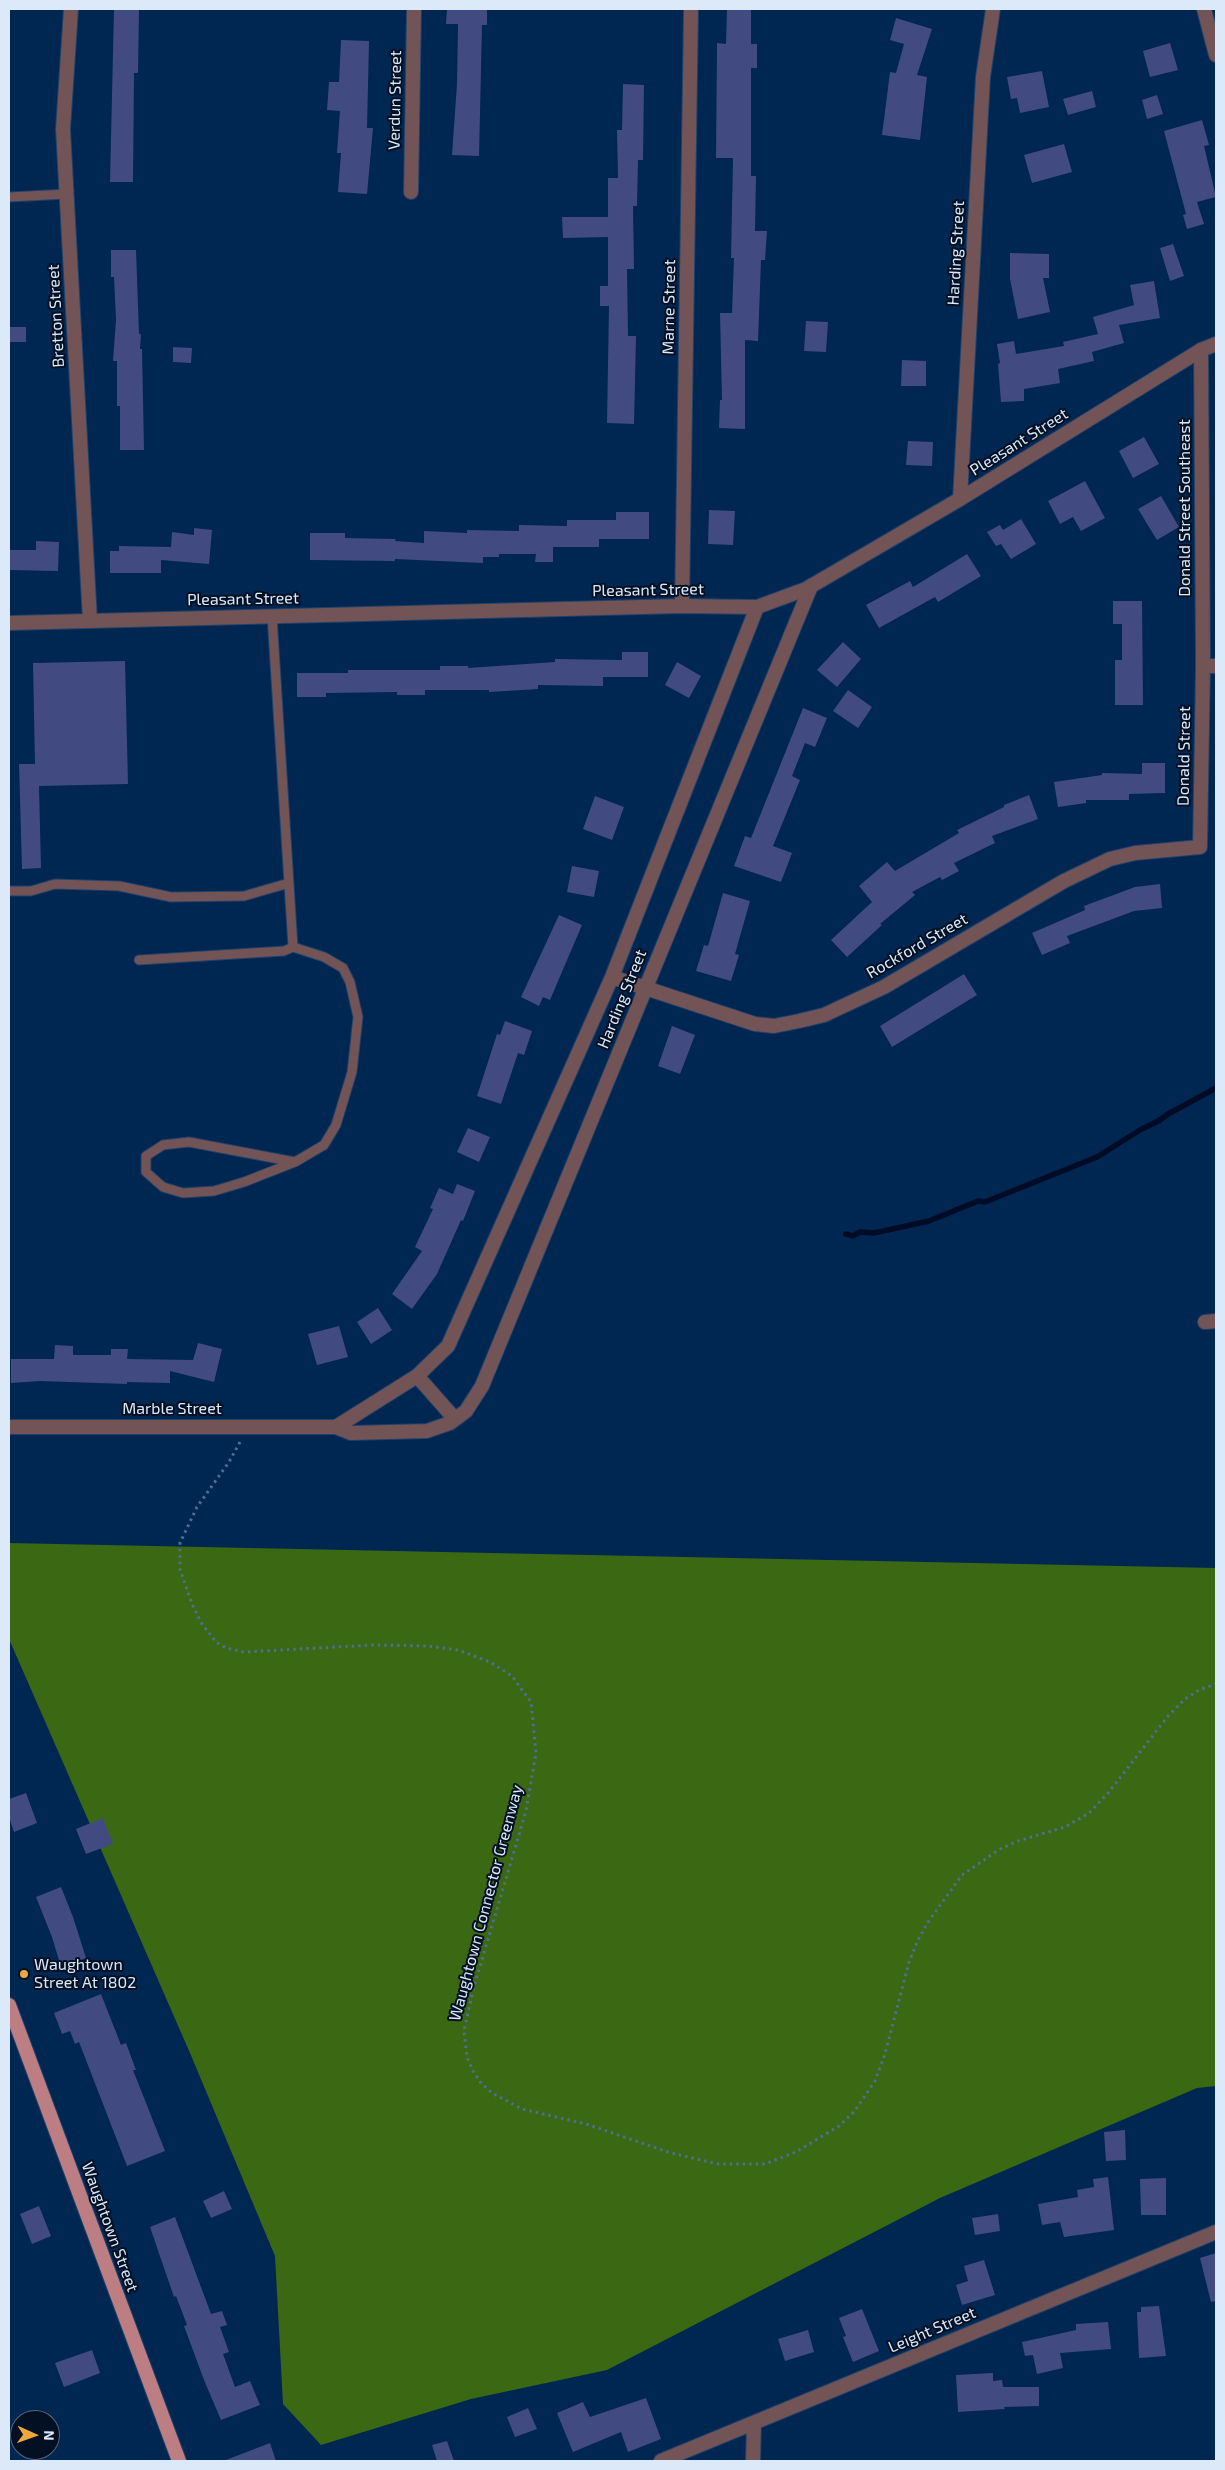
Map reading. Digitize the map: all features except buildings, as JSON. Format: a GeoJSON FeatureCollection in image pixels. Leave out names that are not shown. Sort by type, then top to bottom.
{"type":"FeatureCollection","features":[{"type":"Feature","properties":{"kind":"main road","name":"Waughtown Street"},"geometry":{"type":"LineString","coordinates":[[9,2005],[179,2461]]}},
{"type":"Feature","properties":{"kind":"street","name":"Bretton Street"},"geometry":{"type":"LineString","coordinates":[[71,9],[63,129],[90,621]]}},
{"type":"Feature","properties":{"kind":"street","name":"Verdun Street"},"geometry":{"type":"LineString","coordinates":[[411,192],[414,9]]}},
{"type":"Feature","properties":{"kind":"street","name":"Marne Street"},"geometry":{"type":"LineString","coordinates":[[682,606],[690,9]]}},
{"type":"Feature","properties":{"kind":"street","name":"Harding Street"},"geometry":{"type":"LineString","coordinates":[[960,499],[983,77],[993,9]]}},
{"type":"Feature","properties":{"kind":"street"},"geometry":{"type":"LineString","coordinates":[[1204,9],[1216,55]]}},
{"type":"Feature","properties":{"kind":"street","name":"Pleasant Street"},"geometry":{"type":"LineString","coordinates":[[9,623],[682,606],[757,607],[811,586],[960,499],[1201,350],[1216,344]]}},
{"type":"Feature","properties":{"kind":"street","name":"Donald Street Southeast"},"geometry":{"type":"LineString","coordinates":[[1201,350],[1210,666]]}},
{"type":"Feature","properties":{"kind":"street","name":"Harding Street"},"geometry":{"type":"LineString","coordinates":[[455,1419],[466,1411],[482,1386],[811,586]]}},
{"type":"Feature","properties":{"kind":"street","name":"Harding Street"},"geometry":{"type":"LineString","coordinates":[[417,1376],[448,1346],[612,977],[757,607]]}},
{"type":"Feature","properties":{"kind":"street","name":"Donald Street"},"geometry":{"type":"LineString","coordinates":[[1200,847],[1210,666]]}},
{"type":"Feature","properties":{"kind":"street","name":"Rockford Street"},"geometry":{"type":"LineString","coordinates":[[612,977],[755,1024],[774,1026],[807,1019],[824,1015],[884,987],[1055,886],[1110,859],[1135,853],[1200,847]]}},
{"type":"Feature","properties":{"kind":"street"},"geometry":{"type":"LineString","coordinates":[[336,1427],[417,1376],[455,1419]]}},
{"type":"Feature","properties":{"kind":"street","name":"Marble Street"},"geometry":{"type":"LineString","coordinates":[[9,1427],[336,1427],[351,1433],[427,1431],[455,1419]]}},
{"type":"Feature","properties":{"kind":"street","name":"Leight Street"},"geometry":{"type":"LineString","coordinates":[[661,2461],[1216,2232]]}},
{"type":"Feature","properties":{"kind":"street"},"geometry":{"type":"LineString","coordinates":[[753,2461],[754,2423]]}},
{"type":"Feature","properties":{"kind":"lane"},"geometry":{"type":"LineString","coordinates":[[9,197],[67,194]]}},
{"type":"Feature","properties":{"kind":"lane"},"geometry":{"type":"LineString","coordinates":[[272,616],[293,946]]}},
{"type":"Feature","properties":{"kind":"lane"},"geometry":{"type":"LineString","coordinates":[[9,891],[31,891],[55,884],[119,886],[171,897],[244,896],[289,883]]}},
{"type":"Feature","properties":{"kind":"lane"},"geometry":{"type":"LineString","coordinates":[[139,960],[284,951],[293,946],[324,957],[343,968],[350,982],[358,1017],[352,1072],[336,1125],[324,1145],[295,1162],[222,1189],[183,1193],[163,1187],[146,1172],[146,1156],[164,1145],[190,1142],[295,1162]]}},
{"type":"Feature","properties":{"kind":"path","name":"Waughtown Connector Greenway"},"geometry":{"type":"LineString","coordinates":[[242,1426],[239,1444],[197,1507],[180,1543],[180,1569],[192,1604],[202,1624],[216,1642],[236,1651],[365,1645],[428,1646],[479,1657],[512,1676],[531,1702],[536,1753],[524,1819],[468,2013],[465,2044],[473,2071],[480,2083],[492,2093],[522,2109],[586,2124],[671,2153],[734,2165],[765,2164],[782,2159],[821,2138],[854,2112],[875,2081],[885,2054],[909,1962],[918,1940],[928,1922],[962,1875],[1000,1849],[1018,1841],[1065,1828],[1089,1814],[1109,1792],[1168,1716],[1185,1699],[1199,1690],[1216,1684]]}},
{"type":"Feature","properties":{"kind":"green space"},"geometry":{"type":"Polygon","coordinates":[[[9,1543],[1216,1568],[1216,2086],[1197,2088],[940,2198],[607,2370],[471,2399],[321,2445],[283,2404],[275,2256],[190,2053],[9,1639],[9,1543]]]}},
{"type":"Feature","properties":{"kind":"waterway"},"geometry":{"type":"LineString","coordinates":[[846,1234],[853,1236],[860,1232],[874,1233],[929,1221],[978,1201],[985,1202],[1097,1157],[1140,1130],[1216,1088]]}},
{"type":"Feature","properties":{"kind":"place","name":"Waughtown Street At 1802"},"geometry":{"type":"Point","coordinates":[24,1974]}}]}
